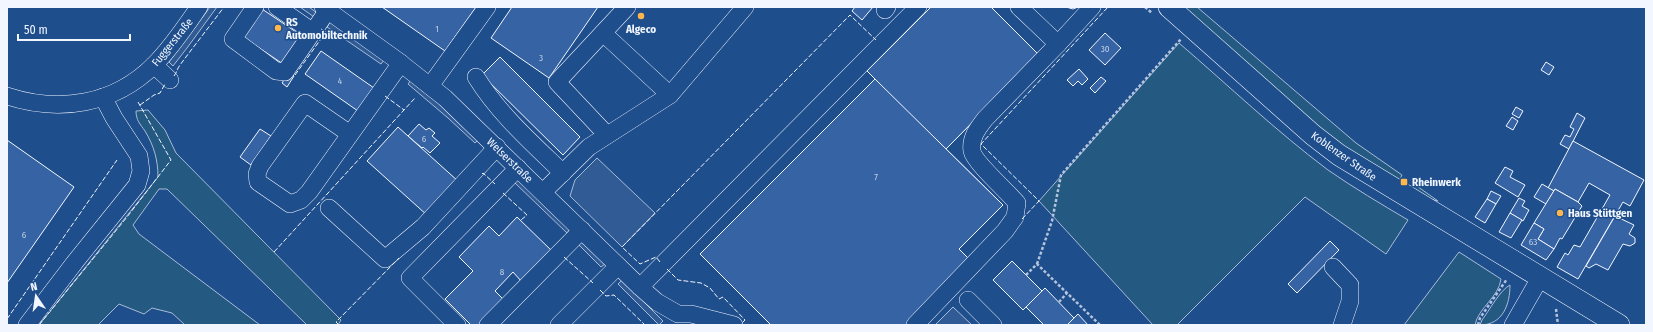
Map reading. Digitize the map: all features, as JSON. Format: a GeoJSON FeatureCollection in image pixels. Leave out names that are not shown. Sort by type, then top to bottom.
{"type":"FeatureCollection","features":[{"type":"Feature","properties":{"kind":"main road","name":"Koblenzer Straße"},"geometry":{"type":"LineString","coordinates":[[1169,7],[1313,135],[1339,155],[1619,325]]}},
{"type":"Feature","properties":{"kind":"street","name":"Fuggerstraße"},"geometry":{"type":"LineString","coordinates":[[7,96],[28,102],[54,105],[84,103],[103,97],[128,84],[154,65],[173,44],[199,7]]}},
{"type":"Feature","properties":{"kind":"street"},"geometry":{"type":"LineString","coordinates":[[255,7],[233,39],[276,71],[285,72],[313,32],[325,9]]}},
{"type":"Feature","properties":{"kind":"street"},"geometry":{"type":"LineString","coordinates":[[277,7],[313,32]]}},
{"type":"Feature","properties":{"kind":"street"},"geometry":{"type":"LineString","coordinates":[[430,86],[487,7]]}},
{"type":"Feature","properties":{"kind":"street"},"geometry":{"type":"LineString","coordinates":[[607,135],[557,82],[627,7]]}},
{"type":"Feature","properties":{"kind":"street"},"geometry":{"type":"LineString","coordinates":[[543,192],[589,146],[670,95],[745,7]]}},
{"type":"Feature","properties":{"kind":"street"},"geometry":{"type":"LineString","coordinates":[[640,287],[918,7]]}},
{"type":"Feature","properties":{"kind":"street"},"geometry":{"type":"LineString","coordinates":[[1019,7],[1058,44]]}},
{"type":"Feature","properties":{"kind":"street"},"geometry":{"type":"LineString","coordinates":[[915,325],[1005,231],[1015,217],[1017,203],[972,152],[972,141],[976,132],[985,119],[1092,7]]}},
{"type":"Feature","properties":{"kind":"street","name":"Welserstraße"},"geometry":{"type":"LineString","coordinates":[[325,9],[401,63],[445,98],[618,266],[658,302],[680,318],[734,325]]}},
{"type":"Feature","properties":{"kind":"street"},"geometry":{"type":"LineString","coordinates":[[603,33],[670,95]]}},
{"type":"Feature","properties":{"kind":"street"},"geometry":{"type":"LineString","coordinates":[[350,134],[305,103],[260,166],[257,174],[258,182],[290,204],[301,200],[309,192],[401,63]]}},
{"type":"Feature","properties":{"kind":"street"},"geometry":{"type":"LineString","coordinates":[[154,65],[170,80]]}},
{"type":"Feature","properties":{"kind":"street"},"geometry":{"type":"LineString","coordinates":[[476,77],[482,88],[521,133],[563,173]]}},
{"type":"Feature","properties":{"kind":"street"},"geometry":{"type":"LineString","coordinates":[[27,325],[140,178],[141,171],[138,156],[114,118],[103,97]]}},
{"type":"Feature","properties":{"kind":"street"},"geometry":{"type":"LineString","coordinates":[[329,208],[385,259],[423,227],[496,147]]}},
{"type":"Feature","properties":{"kind":"street"},"geometry":{"type":"LineString","coordinates":[[457,325],[410,278],[518,168]]}},
{"type":"Feature","properties":{"kind":"street"},"geometry":{"type":"LineString","coordinates":[[488,325],[582,230]]}},
{"type":"Feature","properties":{"kind":"street"},"geometry":{"type":"LineString","coordinates":[[559,325],[618,266]]}},
{"type":"Feature","properties":{"kind":"street"},"geometry":{"type":"LineString","coordinates":[[1333,267],[1350,285],[1350,301],[1342,325]]}},
{"type":"Feature","properties":{"kind":"street"},"geometry":{"type":"LineString","coordinates":[[1513,325],[1540,278]]}},
{"type":"Feature","properties":{"kind":"street"},"geometry":{"type":"LineString","coordinates":[[968,300],[993,325]]}},
{"type":"Feature","properties":{"kind":"path"},"geometry":{"type":"LineString","coordinates":[[1026,275],[1036,264],[1052,220],[1061,175],[1192,27]]}},
{"type":"Feature","properties":{"kind":"path"},"geometry":{"type":"LineString","coordinates":[[1036,264],[1098,324]]}},
{"type":"Feature","properties":{"kind":"path"},"geometry":{"type":"LineString","coordinates":[[1478,325],[1480,318],[1508,279]]}},
{"type":"Feature","properties":{"kind":"path"},"geometry":{"type":"LineString","coordinates":[[1059,302],[1067,293]]}},
{"type":"Feature","properties":{"kind":"path"},"geometry":{"type":"LineString","coordinates":[[1556,309],[1558,325]]}},
{"type":"Feature","properties":{"kind":"shaded area"},"geometry":{"type":"Polygon","coordinates":[[[210,7],[217,7],[173,66],[169,62],[210,7]]]}},
{"type":"Feature","properties":{"kind":"shaded area"},"geometry":{"type":"Polygon","coordinates":[[[300,7],[309,7],[317,13],[314,17],[300,7]]]}},
{"type":"Feature","properties":{"kind":"shaded area"},"geometry":{"type":"Polygon","coordinates":[[[1182,7],[1197,7],[1356,143],[1402,175],[1399,181],[1342,147],[1182,7]]]}},
{"type":"Feature","properties":{"kind":"shaded area"},"geometry":{"type":"Polygon","coordinates":[[[330,22],[384,60],[381,64],[327,27],[330,22]]]}},
{"type":"Feature","properties":{"kind":"shaded area"},"geometry":{"type":"Polygon","coordinates":[[[1179,43],[1271,124],[1328,170],[1408,220],[1386,254],[1305,197],[1177,325],[1153,325],[1039,201],[1179,43]]]}},
{"type":"Feature","properties":{"kind":"shaded area"},"geometry":{"type":"Polygon","coordinates":[[[411,80],[427,92],[479,139],[475,143],[408,84],[411,80]]]}},
{"type":"Feature","properties":{"kind":"shaded area"},"geometry":{"type":"Polygon","coordinates":[[[148,110],[165,130],[176,153],[341,320],[338,325],[307,325],[167,189],[159,189],[133,225],[139,234],[260,325],[185,325],[172,313],[152,308],[144,314],[119,304],[98,325],[39,325],[158,177],[153,148],[136,114],[136,111],[148,110]]]}},
{"type":"Feature","properties":{"kind":"shaded area"},"geometry":{"type":"Polygon","coordinates":[[[597,158],[655,213],[622,247],[570,196],[575,180],[597,158]]]}},
{"type":"Feature","properties":{"kind":"shaded area"},"geometry":{"type":"Polygon","coordinates":[[[519,179],[570,229],[567,233],[515,183],[519,179]]]}},
{"type":"Feature","properties":{"kind":"shaded area"},"geometry":{"type":"Polygon","coordinates":[[[1414,184],[1438,201],[1430,199],[1413,190],[1414,184]]]}},
{"type":"Feature","properties":{"kind":"shaded area"},"geometry":{"type":"Polygon","coordinates":[[[582,241],[605,264],[601,267],[578,244],[582,241]]]}},
{"type":"Feature","properties":{"kind":"shaded area"},"geometry":{"type":"Polygon","coordinates":[[[1459,252],[1501,279],[1497,291],[1480,313],[1475,325],[1404,325],[1459,252]]]}},
{"type":"Feature","properties":{"kind":"shaded area"},"geometry":{"type":"Polygon","coordinates":[[[622,280],[663,321],[659,325],[618,284],[622,280]]]}},
{"type":"Feature","properties":{"kind":"shaded area"},"geometry":{"type":"Polygon","coordinates":[[[1510,285],[1509,299],[1504,312],[1494,321],[1488,324],[1480,325],[1499,296],[1510,285]]]}},
{"type":"Feature","properties":{"kind":"shaded area"},"geometry":{"type":"Polygon","coordinates":[[[953,307],[972,325],[935,325],[953,307]]]}},
{"type":"Feature","properties":{"kind":"building"},"geometry":{"type":"Polygon","coordinates":[[[382,7],[476,7],[445,51],[382,7]]]}},
{"type":"Feature","properties":{"kind":"building"},"geometry":{"type":"Polygon","coordinates":[[[512,7],[598,7],[549,78],[491,38],[512,7]]]}},
{"type":"Feature","properties":{"kind":"building"},"geometry":{"type":"Polygon","coordinates":[[[855,7],[873,7],[862,20],[852,11],[855,7]]]}},
{"type":"Feature","properties":{"kind":"building"},"geometry":{"type":"Polygon","coordinates":[[[931,7],[991,7],[1039,55],[946,149],[867,71],[931,7]]]}},
{"type":"Feature","properties":{"kind":"building"},"geometry":{"type":"Polygon","coordinates":[[[931,7],[991,7],[1039,55],[946,149],[1003,205],[959,249],[971,261],[907,325],[771,325],[700,254],[875,79],[867,71],[931,7]]]}},
{"type":"Feature","properties":{"kind":"building"},"geometry":{"type":"Polygon","coordinates":[[[1066,7],[1078,7],[1073,9],[1066,7]]]}},
{"type":"Feature","properties":{"kind":"building"},"geometry":{"type":"Polygon","coordinates":[[[262,9],[302,36],[283,64],[243,37],[262,9]]]}},
{"type":"Feature","properties":{"kind":"building"},"geometry":{"type":"Polygon","coordinates":[[[1105,33],[1121,48],[1105,65],[1089,50],[1105,33]]]}},
{"type":"Feature","properties":{"kind":"building"},"geometry":{"type":"Polygon","coordinates":[[[321,51],[374,88],[358,111],[305,74],[321,51]]]}},
{"type":"Feature","properties":{"kind":"building"},"geometry":{"type":"Polygon","coordinates":[[[500,57],[580,137],[563,155],[482,75],[500,57]]]}},
{"type":"Feature","properties":{"kind":"building"},"geometry":{"type":"Polygon","coordinates":[[[1546,62],[1554,67],[1549,75],[1541,70],[1546,62]]]}},
{"type":"Feature","properties":{"kind":"building"},"geometry":{"type":"Polygon","coordinates":[[[1079,69],[1088,79],[1082,85],[1078,81],[1073,86],[1067,80],[1079,69]]]}},
{"type":"Feature","properties":{"kind":"building"},"geometry":{"type":"Polygon","coordinates":[[[289,72],[294,76],[287,87],[282,83],[289,72]]]}},
{"type":"Feature","properties":{"kind":"building"},"geometry":{"type":"Polygon","coordinates":[[[1101,77],[1106,81],[1095,93],[1090,88],[1101,77]]]}},
{"type":"Feature","properties":{"kind":"building"},"geometry":{"type":"Polygon","coordinates":[[[875,79],[1003,205],[959,249],[971,261],[907,325],[771,325],[700,254],[875,79]]]}},
{"type":"Feature","properties":{"kind":"building"},"geometry":{"type":"Polygon","coordinates":[[[1516,107],[1523,111],[1519,118],[1512,114],[1516,107]]]}},
{"type":"Feature","properties":{"kind":"building"},"geometry":{"type":"Polygon","coordinates":[[[1577,113],[1585,118],[1569,149],[1560,144],[1565,135],[1570,137],[1574,129],[1570,127],[1577,113]]]}},
{"type":"Feature","properties":{"kind":"building"},"geometry":{"type":"Polygon","coordinates":[[[1512,117],[1518,121],[1513,130],[1506,126],[1512,117]]]}},
{"type":"Feature","properties":{"kind":"building"},"geometry":{"type":"Polygon","coordinates":[[[419,124],[426,130],[429,128],[435,133],[432,136],[440,143],[430,153],[408,136],[419,124]]]}},
{"type":"Feature","properties":{"kind":"building"},"geometry":{"type":"Polygon","coordinates":[[[398,127],[459,182],[428,216],[367,161],[398,127]]]}},
{"type":"Feature","properties":{"kind":"building"},"geometry":{"type":"Polygon","coordinates":[[[260,129],[271,136],[251,165],[240,157],[260,129]]]}},
{"type":"Feature","properties":{"kind":"building"},"geometry":{"type":"Polygon","coordinates":[[[7,140],[74,187],[7,283],[7,140]]]}},
{"type":"Feature","properties":{"kind":"building"},"geometry":{"type":"Polygon","coordinates":[[[1573,141],[1644,180],[1630,206],[1623,202],[1578,279],[1557,267],[1565,253],[1568,255],[1574,245],[1580,247],[1610,195],[1589,183],[1578,202],[1555,189],[1554,191],[1548,188],[1573,141]]]}},
{"type":"Feature","properties":{"kind":"building"},"geometry":{"type":"Polygon","coordinates":[[[1505,167],[1513,171],[1510,177],[1525,185],[1518,197],[1495,183],[1505,167]]]}},
{"type":"Feature","properties":{"kind":"building"},"geometry":{"type":"Polygon","coordinates":[[[1542,184],[1554,191],[1546,204],[1534,197],[1542,184]]]}},
{"type":"Feature","properties":{"kind":"building"},"geometry":{"type":"Polygon","coordinates":[[[1555,189],[1578,202],[1582,206],[1562,239],[1560,238],[1554,249],[1538,239],[1544,229],[1534,223],[1555,189]]]}},
{"type":"Feature","properties":{"kind":"building"},"geometry":{"type":"Polygon","coordinates":[[[1491,191],[1501,196],[1496,204],[1487,199],[1491,191]]]}},
{"type":"Feature","properties":{"kind":"building"},"geometry":{"type":"Polygon","coordinates":[[[1519,198],[1525,201],[1522,206],[1529,210],[1523,221],[1510,213],[1519,198]]]}},
{"type":"Feature","properties":{"kind":"building"},"geometry":{"type":"Polygon","coordinates":[[[1487,199],[1496,204],[1485,223],[1475,217],[1487,199]]]}},
{"type":"Feature","properties":{"kind":"building"},"geometry":{"type":"Polygon","coordinates":[[[1510,213],[1522,220],[1511,238],[1499,232],[1510,213]]]}},
{"type":"Feature","properties":{"kind":"building"},"geometry":{"type":"Polygon","coordinates":[[[1615,216],[1634,225],[1629,234],[1635,238],[1635,243],[1630,246],[1623,244],[1608,270],[1596,264],[1589,268],[1586,266],[1615,216]]]}},
{"type":"Feature","properties":{"kind":"building"},"geometry":{"type":"Polygon","coordinates":[[[517,217],[553,252],[522,282],[513,272],[495,291],[504,300],[479,325],[471,325],[445,299],[473,271],[459,257],[489,226],[499,236],[517,217]]]}},
{"type":"Feature","properties":{"kind":"building"},"geometry":{"type":"Polygon","coordinates":[[[1534,223],[1544,229],[1538,239],[1554,249],[1546,260],[1521,245],[1534,223]]]}},
{"type":"Feature","properties":{"kind":"building"},"geometry":{"type":"Polygon","coordinates":[[[1330,241],[1339,250],[1297,293],[1288,284],[1330,241]]]}},
{"type":"Feature","properties":{"kind":"building"},"geometry":{"type":"Polygon","coordinates":[[[1012,261],[1042,291],[1023,310],[993,280],[1012,261]]]}},
{"type":"Feature","properties":{"kind":"building"},"geometry":{"type":"Polygon","coordinates":[[[1045,288],[1074,318],[1067,325],[1044,325],[1026,307],[1045,288]]]}},
{"type":"Feature","properties":{"kind":"building"},"geometry":{"type":"Polygon","coordinates":[[[1078,314],[1088,325],[1067,325],[1078,314]]]}},
{"type":"Feature","properties":{"kind":"fence"},"geometry":{"type":"LineString","coordinates":[[174,76],[180,65],[224,7]]}},
{"type":"Feature","properties":{"kind":"fence"},"geometry":{"type":"LineString","coordinates":[[1022,219],[1039,201],[981,144],[1108,7]]}},
{"type":"Feature","properties":{"kind":"fence"},"geometry":{"type":"LineString","coordinates":[[660,262],[656,257],[640,264],[622,247],[850,15],[876,40]]}},
{"type":"Feature","properties":{"kind":"fence"},"geometry":{"type":"LineString","coordinates":[[295,75],[326,32],[321,29]]}},
{"type":"Feature","properties":{"kind":"fence"},"geometry":{"type":"LineString","coordinates":[[140,105],[154,95],[160,93],[165,84]]}},
{"type":"Feature","properties":{"kind":"fence"},"geometry":{"type":"LineString","coordinates":[[385,96],[404,110]]}},
{"type":"Feature","properties":{"kind":"fence"},"geometry":{"type":"LineString","coordinates":[[274,252],[415,98]]}},
{"type":"Feature","properties":{"kind":"fence"},"geometry":{"type":"LineString","coordinates":[[39,325],[127,217],[171,160],[138,102]]}},
{"type":"Feature","properties":{"kind":"fence"},"geometry":{"type":"LineString","coordinates":[[7,319],[117,160]]}},
{"type":"Feature","properties":{"kind":"fence"},"geometry":{"type":"LineString","coordinates":[[482,174],[483,173],[495,184]]}},
{"type":"Feature","properties":{"kind":"fence"},"geometry":{"type":"LineString","coordinates":[[503,193],[527,215],[521,220]]}},
{"type":"Feature","properties":{"kind":"fence"},"geometry":{"type":"LineString","coordinates":[[564,257],[593,283]]}},
{"type":"Feature","properties":{"kind":"fence"},"geometry":{"type":"LineString","coordinates":[[339,325],[336,322],[399,258]]}},
{"type":"Feature","properties":{"kind":"fence"},"geometry":{"type":"LineString","coordinates":[[667,269],[678,280],[701,283],[710,288],[719,299],[723,297],[745,320],[740,325]]}},
{"type":"Feature","properties":{"kind":"fence"},"geometry":{"type":"LineString","coordinates":[[600,290],[606,296],[614,295],[645,325]]}},
{"type":"Feature","properties":{"kind":"place","name":"Algeco"},"geometry":{"type":"Point","coordinates":[641,16]}},
{"type":"Feature","properties":{"kind":"place","name":"RS Automobiltechnik"},"geometry":{"type":"Point","coordinates":[278,28]}},
{"type":"Feature","properties":{"kind":"place","name":"Rheinwerk"},"geometry":{"type":"Point","coordinates":[1404,182]}},
{"type":"Feature","properties":{"kind":"place","name":"Haus Stüttgen"},"geometry":{"type":"Point","coordinates":[1560,213]}}]}
